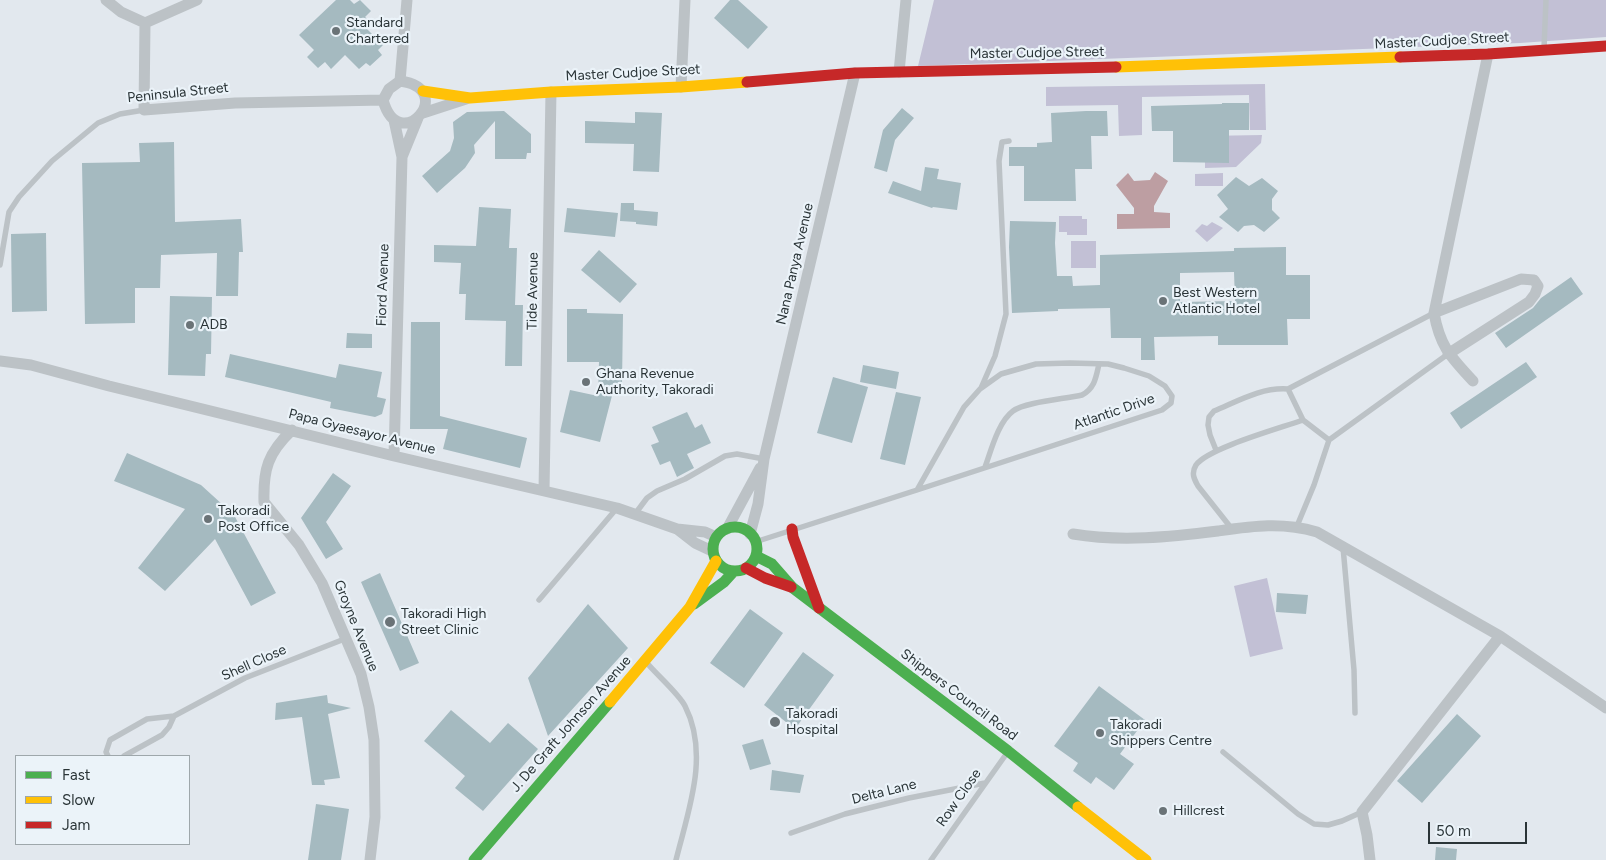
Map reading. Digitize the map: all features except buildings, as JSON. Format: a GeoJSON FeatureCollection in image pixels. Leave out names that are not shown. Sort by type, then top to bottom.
{"type":"FeatureCollection","features":[{"type":"Feature","properties":{"kind":"street"},"geometry":{"type":"LineString","coordinates":[[106,0],[121,12],[145,24]]}},
{"type":"Feature","properties":{"kind":"street"},"geometry":{"type":"LineString","coordinates":[[145,24],[198,0]]}},
{"type":"Feature","properties":{"kind":"street"},"geometry":{"type":"LineString","coordinates":[[400,81],[407,0]]}},
{"type":"Feature","properties":{"kind":"street"},"geometry":{"type":"LineString","coordinates":[[681,87],[685,0]]}},
{"type":"Feature","properties":{"kind":"street"},"geometry":{"type":"LineString","coordinates":[[899,72],[906,0]]}},
{"type":"Feature","properties":{"kind":"street"},"geometry":{"type":"LineString","coordinates":[[144,110],[145,24]]}},
{"type":"Feature","properties":{"kind":"street","name":"Master Cudjoe Street"},"geometry":{"type":"LineString","coordinates":[[423,91],[470,98],[551,92],[681,87],[855,72],[1257,63],[1488,54],[1606,46]]}},
{"type":"Feature","properties":{"kind":"street"},"geometry":{"type":"LineString","coordinates":[[1473,381],[1448,354],[1437,331],[1434,313],[1488,54]]}},
{"type":"Feature","properties":{"kind":"street","name":"Nana Panya Avenue"},"geometry":{"type":"LineString","coordinates":[[753,538],[764,461],[855,72]]}},
{"type":"Feature","properties":{"kind":"street"},"geometry":{"type":"LineString","coordinates":[[394,120],[410,122],[420,115],[425,106],[425,98],[423,91],[417,85],[400,81],[388,89],[383,100],[386,110],[394,120],[402,157]]}},
{"type":"Feature","properties":{"kind":"street","name":"Tide Avenue"},"geometry":{"type":"LineString","coordinates":[[544,490],[551,92]]}},
{"type":"Feature","properties":{"kind":"street","name":"Master Cudjoe Street"},"geometry":{"type":"LineString","coordinates":[[420,115],[470,98]]}},
{"type":"Feature","properties":{"kind":"street","name":"Peninsula Street"},"geometry":{"type":"LineString","coordinates":[[144,110],[235,102],[383,100]]}},
{"type":"Feature","properties":{"kind":"street","name":"Fiord Avenue"},"geometry":{"type":"LineString","coordinates":[[394,456],[402,157],[420,115]]}},
{"type":"Feature","properties":{"kind":"street"},"geometry":{"type":"LineString","coordinates":[[1434,313],[1521,279],[1534,280],[1538,286],[1529,302],[1448,354]]}},
{"type":"Feature","properties":{"kind":"street","name":"Papa Gyaesayor Avenue"},"geometry":{"type":"LineString","coordinates":[[0,361],[31,365],[394,456],[544,490],[617,508],[677,529],[705,532],[716,537]]}},
{"type":"Feature","properties":{"kind":"street","name":"Groyne Avenue"},"geometry":{"type":"LineString","coordinates":[[292,430],[279,443],[270,457],[264,480],[264,502],[299,546],[322,583],[361,674],[374,740],[375,817],[370,860]]}},
{"type":"Feature","properties":{"kind":"street","name":"Nana Panya Avenue"},"geometry":{"type":"LineString","coordinates":[[728,528],[748,487],[764,461]]}},
{"type":"Feature","properties":{"kind":"street"},"geometry":{"type":"LineString","coordinates":[[1073,534],[1091,537],[1156,537],[1276,525],[1297,526],[1317,532],[1500,636],[1606,708]]}},
{"type":"Feature","properties":{"kind":"street"},"geometry":{"type":"LineString","coordinates":[[677,529],[695,544],[714,556],[724,568],[734,571],[746,568],[756,556],[753,538],[740,528],[728,528],[716,537],[714,556]]}},
{"type":"Feature","properties":{"kind":"street"},"geometry":{"type":"LineString","coordinates":[[792,529],[793,537],[819,608]]}},
{"type":"Feature","properties":{"kind":"street","name":"J. De Graft Johnson Avenue"},"geometry":{"type":"LineString","coordinates":[[474,860],[690,607],[714,556]]}},
{"type":"Feature","properties":{"kind":"street","name":"Shippers Council Road"},"geometry":{"type":"LineString","coordinates":[[756,556],[772,564],[793,588],[1008,751],[1146,860]]}},
{"type":"Feature","properties":{"kind":"street"},"geometry":{"type":"LineString","coordinates":[[746,568],[765,578],[793,588]]}},
{"type":"Feature","properties":{"kind":"street","name":"J. De Graft Johnson Avenue"},"geometry":{"type":"LineString","coordinates":[[690,607],[724,582],[734,571]]}},
{"type":"Feature","properties":{"kind":"street"},"geometry":{"type":"LineString","coordinates":[[1370,860],[1362,812],[1500,636]]}},
{"type":"Feature","properties":{"kind":"lane"},"geometry":{"type":"LineString","coordinates":[[1544,50],[1546,0]]}},
{"type":"Feature","properties":{"kind":"lane","name":"Peninsula Street"},"geometry":{"type":"LineString","coordinates":[[0,265],[9,212],[25,190],[52,162],[98,122],[120,114],[144,110]]}},
{"type":"Feature","properties":{"kind":"lane"},"geometry":{"type":"LineString","coordinates":[[980,389],[995,356],[1006,314],[999,161],[1002,142],[1009,141]]}},
{"type":"Feature","properties":{"kind":"lane"},"geometry":{"type":"LineString","coordinates":[[1216,450],[1208,425],[1209,417],[1214,411],[1265,390],[1288,389],[1434,313]]}},
{"type":"Feature","properties":{"kind":"lane"},"geometry":{"type":"LineString","coordinates":[[1297,526],[1314,485],[1329,440],[1448,354]]}},
{"type":"Feature","properties":{"kind":"lane","name":"Atlantic Drive"},"geometry":{"type":"LineString","coordinates":[[753,538],[792,529],[917,490],[1162,410],[1171,403],[1172,396],[1165,386],[1149,376],[1124,368],[1099,364],[1036,364],[1002,374],[980,389],[964,407],[917,490]]}},
{"type":"Feature","properties":{"kind":"lane"},"geometry":{"type":"LineString","coordinates":[[985,467],[999,431],[1005,419],[1013,410],[1082,395],[1089,391],[1094,383],[1099,364]]}},
{"type":"Feature","properties":{"kind":"lane"},"geometry":{"type":"LineString","coordinates":[[1288,389],[1303,420],[1329,440]]}},
{"type":"Feature","properties":{"kind":"lane"},"geometry":{"type":"LineString","coordinates":[[1232,529],[1194,479],[1195,466],[1216,450],[1303,420]]}},
{"type":"Feature","properties":{"kind":"lane"},"geometry":{"type":"LineString","coordinates":[[635,514],[647,498],[657,491],[684,479],[725,456],[737,454],[764,461]]}},
{"type":"Feature","properties":{"kind":"lane"},"geometry":{"type":"LineString","coordinates":[[539,600],[617,508]]}},
{"type":"Feature","properties":{"kind":"lane"},"geometry":{"type":"LineString","coordinates":[[1344,547],[1354,670],[1355,713]]}},
{"type":"Feature","properties":{"kind":"lane","name":"Shell Close"},"geometry":{"type":"LineString","coordinates":[[108,755],[106,752],[110,740],[132,726],[147,719],[174,716],[245,678],[347,638]]}},
{"type":"Feature","properties":{"kind":"lane"},"geometry":{"type":"LineString","coordinates":[[645,662],[684,704],[693,726],[697,759],[693,793],[676,860]]}},
{"type":"Feature","properties":{"kind":"lane","name":"Shell Close"},"geometry":{"type":"LineString","coordinates":[[126,755],[162,734],[169,727],[174,716]]}},
{"type":"Feature","properties":{"kind":"lane","name":"Row Close"},"geometry":{"type":"LineString","coordinates":[[931,860],[1008,751]]}},
{"type":"Feature","properties":{"kind":"lane"},"geometry":{"type":"LineString","coordinates":[[1223,752],[1298,814],[1314,824],[1328,825],[1342,822],[1362,812]]}},
{"type":"Feature","properties":{"kind":"lane","name":"Delta Lane"},"geometry":{"type":"LineString","coordinates":[[791,833],[845,814],[985,782]]}},
{"type":"Feature","properties":{"kind":"shaded area"},"geometry":{"type":"Polygon","coordinates":[[[934,0],[1606,0],[1606,37],[1520,43],[918,66],[934,0]]]}},
{"type":"Feature","properties":{"kind":"shaded area"},"geometry":{"type":"Polygon","coordinates":[[[1265,84],[1266,130],[1250,130],[1249,95],[1142,97],[1142,135],[1119,136],[1118,105],[1046,106],[1046,87],[1265,84]]]}},
{"type":"Feature","properties":{"kind":"shaded area"},"geometry":{"type":"Polygon","coordinates":[[[1262,135],[1261,143],[1236,167],[1205,168],[1205,136],[1262,135]]]}},
{"type":"Feature","properties":{"kind":"shaded area"},"geometry":{"type":"Polygon","coordinates":[[[1155,172],[1168,181],[1154,206],[1154,212],[1170,213],[1170,228],[1117,229],[1117,214],[1134,214],[1134,208],[1116,185],[1128,173],[1134,181],[1150,180],[1155,172]]]}},
{"type":"Feature","properties":{"kind":"shaded area"},"geometry":{"type":"Polygon","coordinates":[[[1223,173],[1223,186],[1195,186],[1195,174],[1223,173]]]}},
{"type":"Feature","properties":{"kind":"shaded area"},"geometry":{"type":"Polygon","coordinates":[[[1059,216],[1082,216],[1082,219],[1087,219],[1087,235],[1067,235],[1067,232],[1059,232],[1059,216]]]}},
{"type":"Feature","properties":{"kind":"shaded area"},"geometry":{"type":"Polygon","coordinates":[[[1212,222],[1223,228],[1207,242],[1195,231],[1202,224],[1207,226],[1212,222]]]}},
{"type":"Feature","properties":{"kind":"shaded area"},"geometry":{"type":"Polygon","coordinates":[[[1071,241],[1096,241],[1096,268],[1071,268],[1071,241]]]}},
{"type":"Feature","properties":{"kind":"shaded area"},"geometry":{"type":"Polygon","coordinates":[[[1267,578],[1283,649],[1250,657],[1234,586],[1267,578]]]}},
{"type":"Feature","properties":{"kind":"traffic: fast"},"geometry":{"type":"LineString","coordinates":[[735,527],[747,531],[753,537],[757,549],[753,561],[747,567],[735,571],[723,567],[717,561],[713,549],[717,537],[723,531],[735,527]]}},
{"type":"Feature","properties":{"kind":"traffic: fast"},"geometry":{"type":"LineString","coordinates":[[756,556],[772,564],[793,588],[1008,751],[1078,807]]}},
{"type":"Feature","properties":{"kind":"traffic: fast"},"geometry":{"type":"LineString","coordinates":[[694,604],[724,582],[734,571]]}},
{"type":"Feature","properties":{"kind":"traffic: fast"},"geometry":{"type":"LineString","coordinates":[[474,860],[610,702]]}},
{"type":"Feature","properties":{"kind":"traffic: slow"},"geometry":{"type":"LineString","coordinates":[[1116,67],[1400,57]]}},
{"type":"Feature","properties":{"kind":"traffic: slow"},"geometry":{"type":"LineString","coordinates":[[423,91],[470,98],[747,82]]}},
{"type":"Feature","properties":{"kind":"traffic: slow"},"geometry":{"type":"LineString","coordinates":[[610,702],[690,607],[716,561]]}},
{"type":"Feature","properties":{"kind":"traffic: slow"},"geometry":{"type":"LineString","coordinates":[[1078,807],[1146,860]]}},
{"type":"Feature","properties":{"kind":"traffic: jam"},"geometry":{"type":"LineString","coordinates":[[1400,57],[1488,54],[1606,46]]}},
{"type":"Feature","properties":{"kind":"traffic: jam"},"geometry":{"type":"LineString","coordinates":[[747,82],[855,73],[1116,67]]}},
{"type":"Feature","properties":{"kind":"traffic: jam"},"geometry":{"type":"LineString","coordinates":[[792,529],[793,537],[819,608]]}},
{"type":"Feature","properties":{"kind":"traffic: jam"},"geometry":{"type":"LineString","coordinates":[[746,568],[765,578],[791,587]]}},
{"type":"Feature","properties":{"kind":"place","name":"Standard Chartered"},"geometry":{"type":"Point","coordinates":[336,31]}},
{"type":"Feature","properties":{"kind":"place","name":"Best Western Atlantic Hotel"},"geometry":{"type":"Point","coordinates":[1163,301]}},
{"type":"Feature","properties":{"kind":"place","name":"ADB"},"geometry":{"type":"Point","coordinates":[190,325]}},
{"type":"Feature","properties":{"kind":"place","name":"Ghana Revenue Authority, Takoradi"},"geometry":{"type":"Point","coordinates":[586,382]}},
{"type":"Feature","properties":{"kind":"place","name":"Takoradi Post Office"},"geometry":{"type":"Point","coordinates":[208,519]}},
{"type":"Feature","properties":{"kind":"place","name":"Takoradi High Street Clinic"},"geometry":{"type":"Point","coordinates":[390,622]}},
{"type":"Feature","properties":{"kind":"place","name":"Takoradi Hospital"},"geometry":{"type":"Point","coordinates":[775,722]}},
{"type":"Feature","properties":{"kind":"place","name":"Takoradi Shippers Centre"},"geometry":{"type":"Point","coordinates":[1100,733]}},
{"type":"Feature","properties":{"kind":"place","name":"Hillcrest"},"geometry":{"type":"Point","coordinates":[1163,811]}}]}
